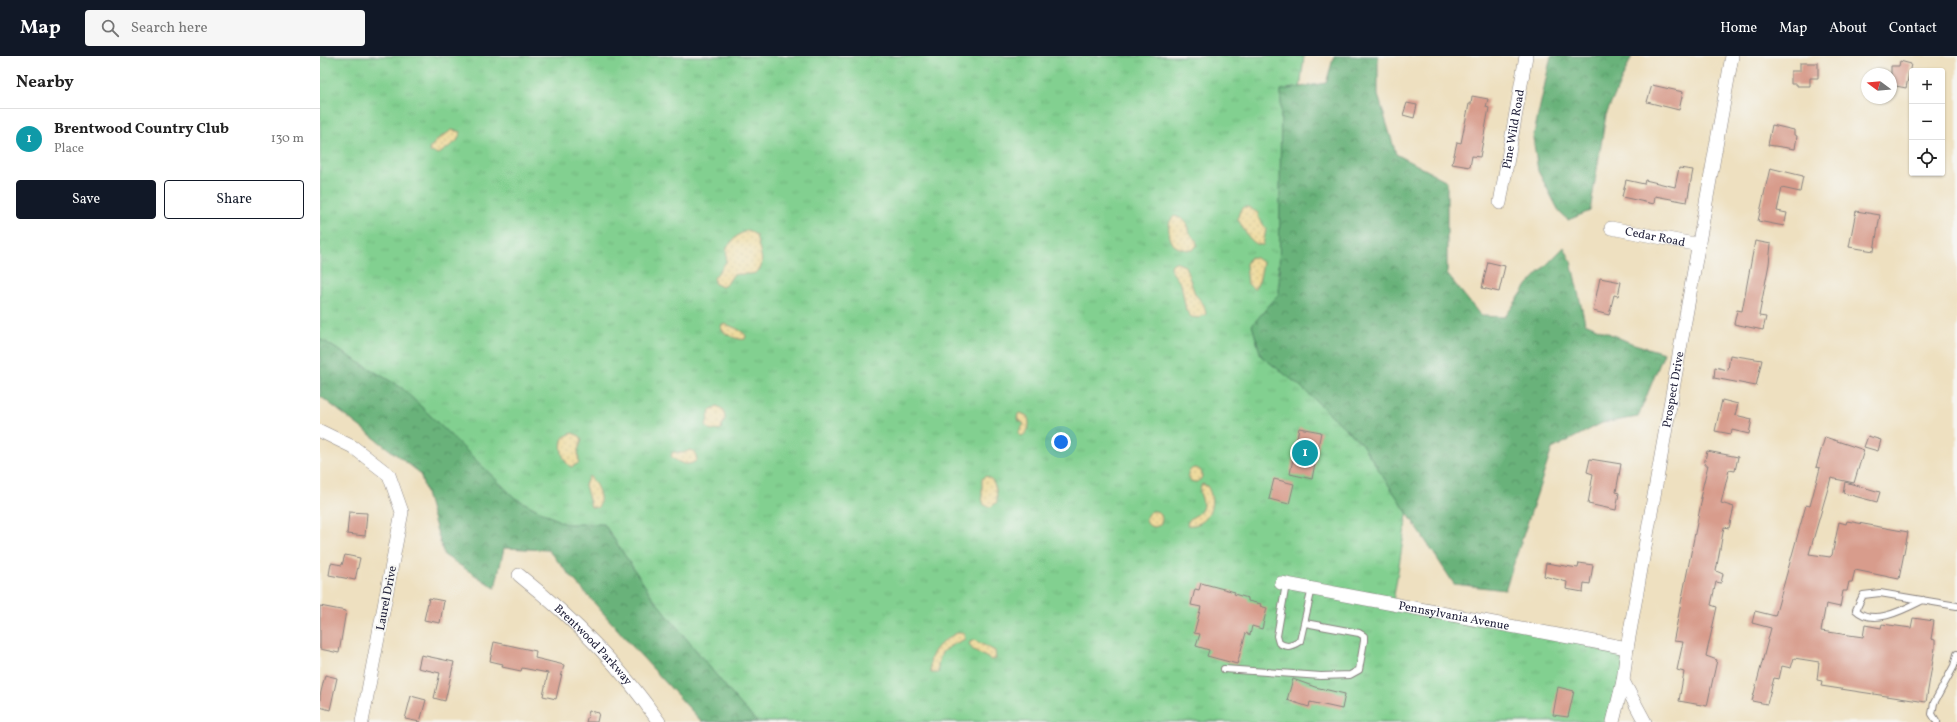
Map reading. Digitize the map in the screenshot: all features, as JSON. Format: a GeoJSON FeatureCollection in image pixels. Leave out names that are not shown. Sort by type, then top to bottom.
{"type":"FeatureCollection","features":[{"type":"Feature","properties":{"kind":"street","name":"Pine Wild Road"},"geometry":{"type":"LineString","coordinates":[[1500,203],[1526,56]]}},
{"type":"Feature","properties":{"kind":"street","name":"Prospect Drive"},"geometry":{"type":"LineString","coordinates":[[1612,722],[1623,681],[1627,648],[1732,56]]}},
{"type":"Feature","properties":{"kind":"street","name":"Cedar Road"},"geometry":{"type":"LineString","coordinates":[[1611,228],[1699,245]]}},
{"type":"Feature","properties":{"kind":"street","name":"Laurel Drive"},"geometry":{"type":"LineString","coordinates":[[320,430],[353,447],[389,475],[402,512],[362,722]]}},
{"type":"Feature","properties":{"kind":"street","name":"Brentwood Parkway"},"geometry":{"type":"LineString","coordinates":[[519,575],[558,606],[596,644],[640,695],[659,722]]}},
{"type":"Feature","properties":{"kind":"street","name":"Pennsylvania Avenue"},"geometry":{"type":"LineString","coordinates":[[1284,583],[1627,648]]}},
{"type":"Feature","properties":{"kind":"street"},"geometry":{"type":"LineString","coordinates":[[1623,681],[1645,722]]}},
{"type":"Feature","properties":{"kind":"lane"},"geometry":{"type":"LineString","coordinates":[[1284,583],[1278,629],[1279,643],[1285,646],[1293,646],[1300,641],[1312,588]]}},
{"type":"Feature","properties":{"kind":"lane"},"geometry":{"type":"LineString","coordinates":[[1923,600],[1892,613],[1874,617],[1862,616],[1856,610],[1863,595],[1880,592],[1957,606]]}},
{"type":"Feature","properties":{"kind":"lane"},"geometry":{"type":"LineString","coordinates":[[1224,669],[1321,676],[1350,675],[1359,670],[1364,636],[1359,633],[1305,623]]}},
{"type":"Feature","properties":{"kind":"lane"},"geometry":{"type":"LineString","coordinates":[[1937,722],[1932,714],[1934,703],[1948,678],[1957,654]]}},
{"type":"Feature","properties":{"kind":"green space"},"geometry":{"type":"Polygon","coordinates":[[[320,56],[1304,56],[1278,275],[1365,312],[1414,473],[1393,602],[1556,635],[1626,659],[1611,722],[716,722],[657,653],[516,519],[320,390],[320,56]]]}},
{"type":"Feature","properties":{"kind":"green space"},"geometry":{"type":"Polygon","coordinates":[[[1334,56],[1378,56],[1378,95],[1396,154],[1447,181],[1447,274],[1481,316],[1505,317],[1528,284],[1564,247],[1571,261],[1585,323],[1631,343],[1664,353],[1638,417],[1602,423],[1552,449],[1505,590],[1454,584],[1361,443],[1300,386],[1261,356],[1252,325],[1279,294],[1281,90],[1326,83],[1334,56]]]}},
{"type":"Feature","properties":{"kind":"green space"},"geometry":{"type":"Polygon","coordinates":[[[1551,56],[1632,56],[1606,115],[1590,211],[1568,220],[1560,213],[1538,171],[1533,138],[1551,56]]]}},
{"type":"Feature","properties":{"kind":"green space"},"geometry":{"type":"Polygon","coordinates":[[[320,339],[402,388],[515,498],[565,524],[604,524],[653,598],[735,698],[757,722],[702,722],[633,647],[548,550],[504,548],[495,588],[444,555],[420,473],[320,396],[320,339]]]}},
{"type":"Feature","properties":{"kind":"sand"},"geometry":{"type":"Polygon","coordinates":[[[452,130],[461,132],[457,141],[439,154],[430,152],[429,149],[438,139],[452,130]]]}},
{"type":"Feature","properties":{"kind":"sand"},"geometry":{"type":"Polygon","coordinates":[[[1244,207],[1248,207],[1258,213],[1258,216],[1266,229],[1263,245],[1259,245],[1251,240],[1238,219],[1239,213],[1244,207]]]}},
{"type":"Feature","properties":{"kind":"sand"},"geometry":{"type":"Polygon","coordinates":[[[1175,216],[1185,220],[1190,234],[1196,240],[1197,245],[1193,250],[1178,247],[1172,242],[1169,234],[1169,225],[1172,218],[1175,216]]]}},
{"type":"Feature","properties":{"kind":"sand"},"geometry":{"type":"Polygon","coordinates":[[[748,230],[756,235],[762,261],[759,270],[753,274],[733,275],[727,284],[722,287],[714,283],[714,278],[726,262],[727,247],[738,235],[748,230]]]}},
{"type":"Feature","properties":{"kind":"sand"},"geometry":{"type":"Polygon","coordinates":[[[1250,257],[1256,258],[1263,263],[1259,282],[1254,289],[1248,284],[1246,264],[1250,257]]]}},
{"type":"Feature","properties":{"kind":"sand"},"geometry":{"type":"Polygon","coordinates":[[[1175,262],[1185,266],[1195,294],[1204,305],[1206,314],[1199,318],[1191,317],[1186,310],[1181,284],[1170,269],[1172,264],[1175,262]]]}},
{"type":"Feature","properties":{"kind":"sand"},"geometry":{"type":"Polygon","coordinates":[[[722,324],[732,326],[739,330],[745,334],[745,339],[739,339],[728,335],[722,330],[722,324]]]}},
{"type":"Feature","properties":{"kind":"sand"},"geometry":{"type":"Polygon","coordinates":[[[717,406],[724,410],[725,419],[721,429],[711,431],[706,426],[710,410],[717,406]]]}},
{"type":"Feature","properties":{"kind":"sand"},"geometry":{"type":"Polygon","coordinates":[[[1021,413],[1027,416],[1029,424],[1028,430],[1022,436],[1019,435],[1019,432],[1024,424],[1017,419],[1018,414],[1021,413]]]}},
{"type":"Feature","properties":{"kind":"sand"},"geometry":{"type":"Polygon","coordinates":[[[572,433],[580,436],[582,440],[578,450],[579,463],[571,467],[564,458],[561,444],[564,437],[572,433]]]}},
{"type":"Feature","properties":{"kind":"sand"},"geometry":{"type":"Polygon","coordinates":[[[690,450],[695,452],[697,460],[690,464],[683,464],[671,456],[673,452],[683,453],[690,450]]]}},
{"type":"Feature","properties":{"kind":"sand"},"geometry":{"type":"Polygon","coordinates":[[[1195,468],[1200,470],[1202,475],[1200,480],[1195,482],[1190,480],[1188,475],[1190,470],[1195,468]]]}},
{"type":"Feature","properties":{"kind":"sand"},"geometry":{"type":"Polygon","coordinates":[[[589,476],[599,491],[600,500],[597,508],[591,507],[585,485],[589,476]]]}},
{"type":"Feature","properties":{"kind":"sand"},"geometry":{"type":"Polygon","coordinates":[[[986,476],[992,480],[996,490],[997,502],[991,507],[984,505],[982,498],[982,479],[986,476]]]}},
{"type":"Feature","properties":{"kind":"sand"},"geometry":{"type":"Polygon","coordinates":[[[1202,484],[1207,486],[1212,499],[1209,513],[1201,522],[1195,525],[1187,525],[1190,519],[1201,512],[1203,504],[1200,488],[1202,484]]]}},
{"type":"Feature","properties":{"kind":"sand"},"geometry":{"type":"Polygon","coordinates":[[[1151,511],[1157,511],[1162,516],[1160,525],[1157,527],[1151,527],[1146,522],[1146,516],[1151,511]]]}},
{"type":"Feature","properties":{"kind":"sand"},"geometry":{"type":"Polygon","coordinates":[[[957,633],[964,633],[965,639],[942,652],[938,663],[938,673],[931,673],[931,660],[936,649],[945,640],[957,633]]]}},
{"type":"Feature","properties":{"kind":"sand"},"geometry":{"type":"Polygon","coordinates":[[[974,640],[995,651],[996,659],[991,660],[972,649],[969,643],[974,640]]]}},
{"type":"Feature","properties":{"kind":"building"},"geometry":{"type":"Polygon","coordinates":[[[1900,61],[1911,64],[1906,88],[1897,86],[1897,68],[1891,68],[1891,66],[1899,66],[1900,61]]]}},
{"type":"Feature","properties":{"kind":"building"},"geometry":{"type":"Polygon","coordinates":[[[1800,63],[1818,63],[1818,78],[1810,78],[1810,86],[1797,86],[1797,84],[1791,84],[1791,71],[1800,71],[1800,63]]]}},
{"type":"Feature","properties":{"kind":"building"},"geometry":{"type":"Polygon","coordinates":[[[1652,85],[1683,92],[1679,110],[1647,102],[1652,85]]]}},
{"type":"Feature","properties":{"kind":"building"},"geometry":{"type":"Polygon","coordinates":[[[1472,96],[1488,99],[1486,107],[1489,108],[1480,157],[1472,156],[1470,167],[1452,164],[1457,142],[1461,143],[1472,96]]]}},
{"type":"Feature","properties":{"kind":"building"},"geometry":{"type":"Polygon","coordinates":[[[1407,103],[1417,105],[1414,118],[1403,115],[1407,103]]]}},
{"type":"Feature","properties":{"kind":"building"},"geometry":{"type":"Polygon","coordinates":[[[1772,125],[1794,130],[1794,135],[1797,136],[1795,149],[1768,145],[1772,125]]]}},
{"type":"Feature","properties":{"kind":"building"},"geometry":{"type":"Polygon","coordinates":[[[1679,168],[1693,170],[1687,202],[1655,196],[1654,204],[1622,197],[1626,180],[1644,184],[1645,180],[1675,187],[1679,168]]]}},
{"type":"Feature","properties":{"kind":"building"},"geometry":{"type":"Polygon","coordinates":[[[1770,168],[1803,176],[1800,192],[1782,188],[1777,211],[1787,213],[1784,226],[1758,221],[1770,168]]]}},
{"type":"Feature","properties":{"kind":"building"},"geometry":{"type":"Polygon","coordinates":[[[1856,211],[1880,215],[1874,251],[1849,247],[1856,211]]]}},
{"type":"Feature","properties":{"kind":"building"},"geometry":{"type":"Polygon","coordinates":[[[1755,241],[1771,244],[1769,264],[1759,316],[1766,317],[1763,330],[1734,324],[1737,310],[1742,311],[1755,241]]]}},
{"type":"Feature","properties":{"kind":"building"},"geometry":{"type":"Polygon","coordinates":[[[1488,262],[1505,266],[1499,292],[1482,288],[1488,262]]]}},
{"type":"Feature","properties":{"kind":"building"},"geometry":{"type":"Polygon","coordinates":[[[1600,278],[1621,282],[1618,296],[1614,295],[1609,315],[1593,311],[1600,278]]]}},
{"type":"Feature","properties":{"kind":"building"},"geometry":{"type":"Polygon","coordinates":[[[1730,355],[1762,360],[1756,386],[1714,378],[1715,367],[1728,370],[1730,355]]]}},
{"type":"Feature","properties":{"kind":"building"},"geometry":{"type":"Polygon","coordinates":[[[1722,400],[1738,404],[1735,415],[1752,419],[1749,434],[1732,430],[1731,434],[1715,431],[1722,400]]]}},
{"type":"Feature","properties":{"kind":"building"},"geometry":{"type":"Polygon","coordinates":[[[1299,428],[1321,432],[1312,479],[1290,474],[1299,428]]]}},
{"type":"Feature","properties":{"kind":"building"},"geometry":{"type":"Polygon","coordinates":[[[1868,436],[1881,440],[1878,451],[1864,447],[1868,436]]]}},
{"type":"Feature","properties":{"kind":"building"},"geometry":{"type":"Polygon","coordinates":[[[1825,437],[1864,450],[1854,483],[1831,478],[1809,554],[1830,557],[1832,555],[1839,522],[1846,524],[1847,521],[1908,532],[1899,579],[1855,570],[1852,582],[1849,582],[1847,591],[1843,591],[1840,607],[1826,604],[1821,631],[1863,637],[1865,625],[1881,628],[1882,624],[1911,628],[1913,618],[1934,621],[1931,639],[1935,640],[1935,648],[1926,702],[1821,686],[1822,681],[1817,680],[1819,662],[1794,658],[1791,668],[1782,666],[1779,679],[1774,678],[1767,704],[1752,701],[1771,628],[1752,623],[1755,611],[1775,616],[1806,505],[1810,506],[1820,468],[1816,467],[1825,437]]]}},
{"type":"Feature","properties":{"kind":"building"},"geometry":{"type":"Polygon","coordinates":[[[1707,451],[1738,457],[1735,471],[1729,470],[1721,503],[1734,507],[1729,528],[1724,527],[1716,571],[1723,574],[1721,583],[1716,582],[1711,605],[1717,607],[1706,656],[1717,660],[1707,706],[1679,701],[1684,672],[1677,670],[1683,642],[1674,641],[1674,638],[1702,498],[1700,498],[1708,465],[1704,465],[1707,451]]]}},
{"type":"Feature","properties":{"kind":"building"},"geometry":{"type":"Polygon","coordinates":[[[1590,459],[1621,464],[1616,492],[1619,493],[1616,510],[1588,504],[1593,474],[1587,472],[1590,459]]]}},
{"type":"Feature","properties":{"kind":"building"},"geometry":{"type":"Polygon","coordinates":[[[1274,479],[1294,484],[1289,504],[1269,499],[1274,479]]]}},
{"type":"Feature","properties":{"kind":"building"},"geometry":{"type":"Polygon","coordinates":[[[1845,482],[1880,492],[1877,502],[1843,493],[1845,482]]]}},
{"type":"Feature","properties":{"kind":"building"},"geometry":{"type":"Polygon","coordinates":[[[349,512],[367,513],[365,536],[347,534],[349,512]]]}},
{"type":"Feature","properties":{"kind":"building"},"geometry":{"type":"Polygon","coordinates":[[[345,555],[360,558],[355,580],[329,575],[331,563],[342,565],[345,555]]]}},
{"type":"Feature","properties":{"kind":"building"},"geometry":{"type":"Polygon","coordinates":[[[1546,563],[1578,568],[1579,563],[1593,565],[1590,584],[1584,583],[1583,592],[1566,589],[1567,582],[1544,576],[1546,563]]]}},
{"type":"Feature","properties":{"kind":"building"},"geometry":{"type":"Polygon","coordinates":[[[1201,583],[1235,592],[1234,594],[1248,598],[1248,601],[1261,604],[1260,606],[1267,608],[1262,629],[1252,626],[1250,635],[1246,633],[1237,664],[1207,656],[1209,650],[1196,646],[1200,634],[1194,633],[1201,607],[1191,605],[1195,589],[1199,590],[1201,583]]]}},
{"type":"Feature","properties":{"kind":"building"},"geometry":{"type":"Polygon","coordinates":[[[429,598],[444,601],[440,623],[424,620],[429,598]]]}},
{"type":"Feature","properties":{"kind":"building"},"geometry":{"type":"Polygon","coordinates":[[[320,606],[346,611],[339,653],[320,649],[320,606]]]}},
{"type":"Feature","properties":{"kind":"building"},"geometry":{"type":"Polygon","coordinates":[[[494,642],[536,651],[535,658],[564,665],[556,699],[543,696],[548,673],[522,668],[521,671],[502,667],[503,664],[490,661],[494,642]]]}},
{"type":"Feature","properties":{"kind":"building"},"geometry":{"type":"Polygon","coordinates":[[[421,655],[454,662],[445,701],[434,698],[440,673],[418,668],[421,655]]]}},
{"type":"Feature","properties":{"kind":"building"},"geometry":{"type":"Polygon","coordinates":[[[325,675],[337,678],[330,710],[320,707],[320,696],[325,675]]]}},
{"type":"Feature","properties":{"kind":"building"},"geometry":{"type":"Polygon","coordinates":[[[1293,679],[1315,687],[1345,694],[1342,709],[1310,702],[1309,707],[1287,700],[1293,679]]]}},
{"type":"Feature","properties":{"kind":"building"},"geometry":{"type":"Polygon","coordinates":[[[1558,687],[1574,691],[1568,717],[1553,715],[1558,687]]]}},
{"type":"Feature","properties":{"kind":"building"},"geometry":{"type":"Polygon","coordinates":[[[411,696],[426,700],[420,722],[405,719],[411,696]]]}},
{"type":"Feature","properties":{"kind":"building"},"geometry":{"type":"Polygon","coordinates":[[[589,711],[599,713],[597,722],[586,722],[589,711]]]}},
{"type":"Feature","properties":{"kind":"place","name":"Brentwood Country Club"},"geometry":{"type":"Point","coordinates":[1305,453]}}]}
